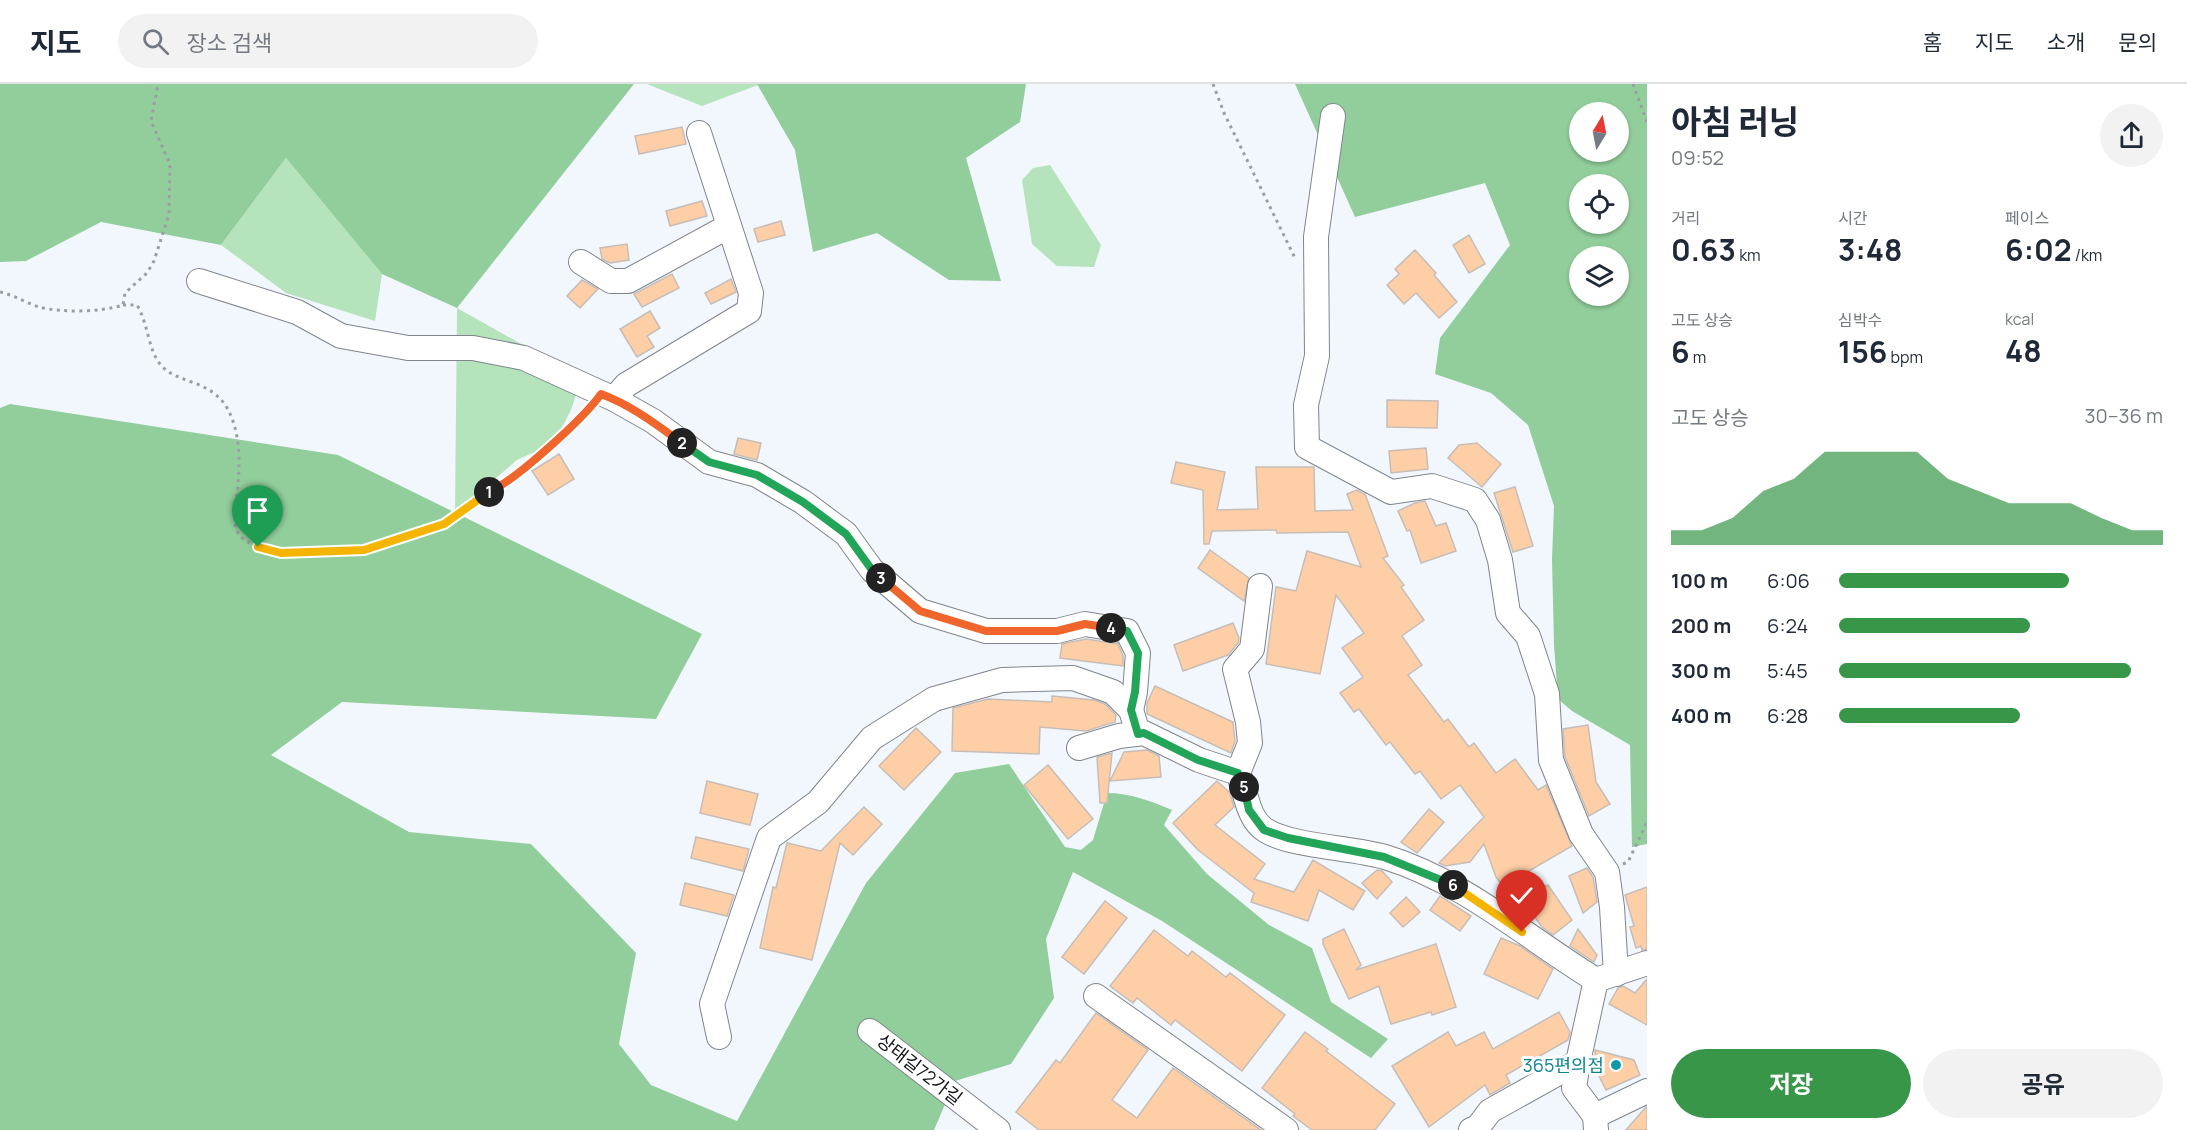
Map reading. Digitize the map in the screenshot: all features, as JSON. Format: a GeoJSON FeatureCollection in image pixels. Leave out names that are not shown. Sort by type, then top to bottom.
{"type":"FeatureCollection","features":[{"type":"Feature","properties":{"kind":"street"},"geometry":{"type":"LineString","coordinates":[[1332,116],[1316,237],[1317,356],[1306,405],[1307,447],[1391,492],[1432,486],[1475,500],[1488,520],[1500,560],[1508,613],[1528,636],[1547,694],[1551,760],[1581,834],[1607,872],[1606,977],[1578,1062],[1574,1088],[1596,1123],[1647,1091]]}},
{"type":"Feature","properties":{"kind":"street"},"geometry":{"type":"LineString","coordinates":[[608,396],[750,311],[751,293],[699,133]]}},
{"type":"Feature","properties":{"kind":"street"},"geometry":{"type":"LineString","coordinates":[[581,262],[611,281],[628,281],[729,226]]}},
{"type":"Feature","properties":{"kind":"street"},"geometry":{"type":"LineString","coordinates":[[199,281],[297,312],[341,336],[408,348],[473,348],[524,358],[608,396],[653,422],[709,462],[757,475],[803,502],[846,534],[872,570],[920,611],[986,631],[1057,631],[1085,624],[1127,631],[1138,653],[1131,710]]}},
{"type":"Feature","properties":{"kind":"street"},"geometry":{"type":"LineString","coordinates":[[1260,586],[1252,649],[1235,669],[1251,743],[1238,773],[1245,789],[1249,810],[1264,830],[1288,838],[1384,857],[1451,884],[1606,977],[1647,963]]}},
{"type":"Feature","properties":{"kind":"street"},"geometry":{"type":"LineString","coordinates":[[719,1037],[712,1004],[769,838],[818,802],[872,738],[934,699],[1002,680],[1072,678],[1113,692],[1131,710],[1138,734]]}},
{"type":"Feature","properties":{"kind":"street"},"geometry":{"type":"LineString","coordinates":[[1078,748],[1119,736],[1144,733],[1198,760],[1238,773]]}},
{"type":"Feature","properties":{"kind":"street"},"geometry":{"type":"LineString","coordinates":[[1096,996],[1286,1130]]}},
{"type":"Feature","properties":{"kind":"street","name":"상태길72가길"},"geometry":{"type":"LineString","coordinates":[[870,1030],[998,1130]]}},
{"type":"Feature","properties":{"kind":"street"},"geometry":{"type":"LineString","coordinates":[[1471,1130],[1478,1127],[1490,1111],[1578,1062]]}},
{"type":"Feature","properties":{"kind":"path"},"geometry":{"type":"LineString","coordinates":[[123,305],[125,293],[147,273],[154,261],[169,214],[170,164],[151,121],[158,84]]}},
{"type":"Feature","properties":{"kind":"path"},"geometry":{"type":"LineString","coordinates":[[1213,84],[1224,113],[1298,267]]}},
{"type":"Feature","properties":{"kind":"path"},"geometry":{"type":"LineString","coordinates":[[1633,84],[1647,122]]}},
{"type":"Feature","properties":{"kind":"path"},"geometry":{"type":"LineString","coordinates":[[0,292],[36,306],[55,310],[137,305],[161,366],[209,389],[229,411],[235,427],[240,456],[236,529],[246,540],[271,551],[306,553],[364,550],[444,524],[483,495],[496,489],[608,396]]}},
{"type":"Feature","properties":{"kind":"path"},"geometry":{"type":"LineString","coordinates":[[1607,872],[1628,861],[1647,822]]}},
{"type":"Feature","properties":{"kind":"green space"},"geometry":{"type":"Polygon","coordinates":[[[0,84],[634,84],[457,308],[382,274],[286,158],[221,245],[101,222],[26,261],[0,262],[0,84]]]}},
{"type":"Feature","properties":{"kind":"green space"},"geometry":{"type":"Polygon","coordinates":[[[647,84],[757,84],[758,85],[702,106],[647,84]]]}},
{"type":"Feature","properties":{"kind":"green space"},"geometry":{"type":"Polygon","coordinates":[[[757,84],[1026,84],[1020,122],[966,158],[1001,281],[949,280],[877,233],[813,252],[795,150],[757,84]]]}},
{"type":"Feature","properties":{"kind":"green space"},"geometry":{"type":"Polygon","coordinates":[[[1295,84],[1647,84],[1647,844],[1632,847],[1630,745],[1572,711],[1558,699],[1552,559],[1554,506],[1528,425],[1491,393],[1435,374],[1440,338],[1510,245],[1485,183],[1355,217],[1295,84]]]}},
{"type":"Feature","properties":{"kind":"green space"},"geometry":{"type":"Polygon","coordinates":[[[286,158],[382,274],[375,321],[286,293],[221,245],[286,158]]]}},
{"type":"Feature","properties":{"kind":"green space"},"geometry":{"type":"Polygon","coordinates":[[[1050,165],[1101,245],[1094,267],[1057,266],[1032,244],[1022,180],[1033,168],[1050,165]]]}},
{"type":"Feature","properties":{"kind":"green space"},"geometry":{"type":"Polygon","coordinates":[[[457,308],[532,350],[583,374],[571,410],[554,443],[517,460],[455,513],[457,308]]]}},
{"type":"Feature","properties":{"kind":"green space"},"geometry":{"type":"Polygon","coordinates":[[[10,404],[338,455],[702,634],[656,719],[342,702],[271,755],[409,832],[531,844],[636,953],[619,1044],[651,1085],[737,1121],[866,883],[955,773],[1009,764],[1065,847],[1081,850],[1093,840],[1107,793],[1140,798],[1172,810],[1164,825],[1207,874],[1269,925],[1312,948],[1331,1002],[1388,1039],[1371,1058],[1162,921],[1073,872],[1046,939],[1054,998],[1011,1064],[955,1081],[934,1130],[0,1130],[0,408],[10,404]]]}},
{"type":"Feature","properties":{"kind":"building"},"geometry":{"type":"Polygon","coordinates":[[[682,127],[686,144],[639,154],[635,136],[682,127]]]}},
{"type":"Feature","properties":{"kind":"building"},"geometry":{"type":"Polygon","coordinates":[[[702,201],[707,216],[670,226],[666,211],[702,201]]]}},
{"type":"Feature","properties":{"kind":"building"},"geometry":{"type":"Polygon","coordinates":[[[781,221],[785,235],[758,242],[754,229],[781,221]]]}},
{"type":"Feature","properties":{"kind":"building"},"geometry":{"type":"Polygon","coordinates":[[[1469,235],[1485,264],[1469,273],[1453,245],[1469,235]]]}},
{"type":"Feature","properties":{"kind":"building"},"geometry":{"type":"Polygon","coordinates":[[[627,244],[629,260],[610,263],[602,259],[600,248],[627,244]]]}},
{"type":"Feature","properties":{"kind":"building"},"geometry":{"type":"Polygon","coordinates":[[[1415,250],[1436,273],[1434,275],[1457,302],[1439,318],[1416,293],[1404,304],[1387,285],[1399,274],[1395,269],[1415,250]]]}},
{"type":"Feature","properties":{"kind":"building"},"geometry":{"type":"Polygon","coordinates":[[[672,274],[679,288],[642,307],[634,294],[672,274]]]}},
{"type":"Feature","properties":{"kind":"building"},"geometry":{"type":"Polygon","coordinates":[[[731,279],[736,292],[711,304],[705,293],[731,279]]]}},
{"type":"Feature","properties":{"kind":"building"},"geometry":{"type":"Polygon","coordinates":[[[582,280],[598,289],[580,308],[567,296],[582,280]]]}},
{"type":"Feature","properties":{"kind":"building"},"geometry":{"type":"Polygon","coordinates":[[[650,311],[660,328],[647,336],[654,347],[637,357],[620,329],[650,311]]]}},
{"type":"Feature","properties":{"kind":"building"},"geometry":{"type":"Polygon","coordinates":[[[1387,400],[1438,401],[1437,428],[1387,427],[1387,400]]]}},
{"type":"Feature","properties":{"kind":"building"},"geometry":{"type":"Polygon","coordinates":[[[738,438],[761,443],[757,460],[734,454],[738,438]]]}},
{"type":"Feature","properties":{"kind":"building"},"geometry":{"type":"Polygon","coordinates":[[[1477,443],[1501,464],[1482,487],[1448,458],[1459,445],[1477,443]]]}},
{"type":"Feature","properties":{"kind":"building"},"geometry":{"type":"Polygon","coordinates":[[[1426,448],[1428,469],[1391,473],[1389,451],[1426,448]]]}},
{"type":"Feature","properties":{"kind":"building"},"geometry":{"type":"Polygon","coordinates":[[[559,454],[574,479],[548,495],[532,471],[559,454]]]}},
{"type":"Feature","properties":{"kind":"building"},"geometry":{"type":"Polygon","coordinates":[[[1176,462],[1225,472],[1217,510],[1258,509],[1256,467],[1314,467],[1315,511],[1353,510],[1347,494],[1357,490],[1365,494],[1388,556],[1383,558],[1404,585],[1401,587],[1424,620],[1402,636],[1422,665],[1408,675],[1444,722],[1448,719],[1469,747],[1474,743],[1496,773],[1515,759],[1538,790],[1546,785],[1572,846],[1503,886],[1496,877],[1484,844],[1470,862],[1445,866],[1439,863],[1484,817],[1460,785],[1441,799],[1420,771],[1415,774],[1390,742],[1386,745],[1359,709],[1354,712],[1340,693],[1363,677],[1342,648],[1364,633],[1336,595],[1320,674],[1266,664],[1276,587],[1296,591],[1307,551],[1361,567],[1348,532],[1212,531],[1209,544],[1204,544],[1203,490],[1171,483],[1176,462]]]}},
{"type":"Feature","properties":{"kind":"building"},"geometry":{"type":"Polygon","coordinates":[[[1515,487],[1533,546],[1513,552],[1494,493],[1515,487]]]}},
{"type":"Feature","properties":{"kind":"building"},"geometry":{"type":"Polygon","coordinates":[[[1425,501],[1436,526],[1446,523],[1456,551],[1421,563],[1410,530],[1407,531],[1398,511],[1425,501]]]}},
{"type":"Feature","properties":{"kind":"building"},"geometry":{"type":"Polygon","coordinates":[[[1210,550],[1249,578],[1244,601],[1198,568],[1210,550]]]}},
{"type":"Feature","properties":{"kind":"building"},"geometry":{"type":"Polygon","coordinates":[[[1233,623],[1239,638],[1238,643],[1228,655],[1183,671],[1174,645],[1233,623]]]}},
{"type":"Feature","properties":{"kind":"building"},"geometry":{"type":"Polygon","coordinates":[[[1086,639],[1118,644],[1123,656],[1123,666],[1060,658],[1062,644],[1086,639]]]}},
{"type":"Feature","properties":{"kind":"building"},"geometry":{"type":"Polygon","coordinates":[[[1155,686],[1233,722],[1235,741],[1231,753],[1147,714],[1147,703],[1155,686]]]}},
{"type":"Feature","properties":{"kind":"building"},"geometry":{"type":"Polygon","coordinates":[[[1052,696],[1094,700],[1105,704],[1116,715],[1115,722],[1086,731],[1040,727],[1039,754],[952,751],[953,708],[988,699],[1052,702],[1052,696]]]}},
{"type":"Feature","properties":{"kind":"building"},"geometry":{"type":"Polygon","coordinates":[[[1588,725],[1596,782],[1610,804],[1589,816],[1565,757],[1563,729],[1588,725]]]}},
{"type":"Feature","properties":{"kind":"building"},"geometry":{"type":"Polygon","coordinates":[[[916,728],[941,752],[904,790],[879,766],[916,728]]]}},
{"type":"Feature","properties":{"kind":"building"},"geometry":{"type":"Polygon","coordinates":[[[1147,750],[1159,756],[1161,777],[1110,781],[1124,752],[1147,750]]]}},
{"type":"Feature","properties":{"kind":"building"},"geometry":{"type":"Polygon","coordinates":[[[1112,753],[1107,803],[1100,803],[1097,757],[1112,753]]]}},
{"type":"Feature","properties":{"kind":"building"},"geometry":{"type":"Polygon","coordinates":[[[1048,765],[1093,819],[1068,839],[1024,785],[1048,765]]]}},
{"type":"Feature","properties":{"kind":"building"},"geometry":{"type":"Polygon","coordinates":[[[707,781],[758,794],[750,825],[700,813],[707,781]]]}},
{"type":"Feature","properties":{"kind":"building"},"geometry":{"type":"Polygon","coordinates":[[[1217,781],[1230,793],[1234,807],[1215,825],[1265,864],[1254,879],[1294,892],[1313,860],[1365,891],[1353,910],[1319,890],[1308,921],[1251,902],[1254,893],[1198,850],[1173,823],[1217,781]]]}},
{"type":"Feature","properties":{"kind":"building"},"geometry":{"type":"Polygon","coordinates":[[[864,807],[882,824],[853,855],[840,843],[812,960],[760,948],[773,887],[776,888],[787,843],[821,851],[864,807]]]}},
{"type":"Feature","properties":{"kind":"building"},"geometry":{"type":"Polygon","coordinates":[[[1429,809],[1444,822],[1417,853],[1401,842],[1429,809]]]}},
{"type":"Feature","properties":{"kind":"building"},"geometry":{"type":"Polygon","coordinates":[[[696,837],[749,849],[743,871],[691,858],[696,837]]]}},
{"type":"Feature","properties":{"kind":"building"},"geometry":{"type":"Polygon","coordinates":[[[1587,868],[1593,877],[1597,902],[1583,913],[1569,876],[1587,868]]]}},
{"type":"Feature","properties":{"kind":"building"},"geometry":{"type":"Polygon","coordinates":[[[1377,870],[1382,871],[1392,882],[1377,899],[1362,883],[1377,870]]]}},
{"type":"Feature","properties":{"kind":"building"},"geometry":{"type":"Polygon","coordinates":[[[685,883],[734,895],[727,916],[680,905],[685,883]]]}},
{"type":"Feature","properties":{"kind":"building"},"geometry":{"type":"Polygon","coordinates":[[[1548,885],[1572,920],[1553,935],[1542,927],[1531,912],[1525,915],[1522,913],[1513,901],[1548,885]]]}},
{"type":"Feature","properties":{"kind":"building"},"geometry":{"type":"Polygon","coordinates":[[[1647,887],[1647,949],[1642,950],[1641,946],[1636,948],[1630,927],[1634,926],[1625,895],[1647,887]]]}},
{"type":"Feature","properties":{"kind":"building"},"geometry":{"type":"Polygon","coordinates":[[[1440,896],[1471,916],[1460,931],[1430,910],[1440,896]]]}},
{"type":"Feature","properties":{"kind":"building"},"geometry":{"type":"Polygon","coordinates":[[[1406,897],[1420,912],[1403,927],[1390,913],[1406,897]]]}},
{"type":"Feature","properties":{"kind":"building"},"geometry":{"type":"Polygon","coordinates":[[[1105,901],[1127,918],[1084,974],[1062,957],[1105,901]]]}},
{"type":"Feature","properties":{"kind":"building"},"geometry":{"type":"Polygon","coordinates":[[[1344,929],[1361,965],[1356,970],[1436,944],[1456,1007],[1391,1024],[1379,986],[1349,999],[1323,944],[1323,939],[1344,929]]]}},
{"type":"Feature","properties":{"kind":"building"},"geometry":{"type":"Polygon","coordinates":[[[1578,929],[1597,955],[1594,962],[1570,946],[1578,929]]]}},
{"type":"Feature","properties":{"kind":"building"},"geometry":{"type":"Polygon","coordinates":[[[1154,930],[1188,956],[1192,951],[1226,977],[1230,973],[1285,1015],[1242,1071],[1175,1020],[1171,1025],[1137,998],[1133,1003],[1110,986],[1154,930]]]}},
{"type":"Feature","properties":{"kind":"building"},"geometry":{"type":"Polygon","coordinates":[[[1501,938],[1520,946],[1553,969],[1538,999],[1484,974],[1501,938]]]}},
{"type":"Feature","properties":{"kind":"building"},"geometry":{"type":"Polygon","coordinates":[[[1647,979],[1647,1025],[1609,1004],[1618,988],[1623,986],[1635,993],[1647,979]]]}},
{"type":"Feature","properties":{"kind":"building"},"geometry":{"type":"Polygon","coordinates":[[[1559,1012],[1570,1032],[1568,1040],[1506,1075],[1510,1083],[1490,1095],[1485,1085],[1429,1127],[1392,1066],[1448,1032],[1456,1046],[1484,1032],[1493,1049],[1559,1012]]]}},
{"type":"Feature","properties":{"kind":"building"},"geometry":{"type":"Polygon","coordinates":[[[1096,1013],[1148,1050],[1112,1100],[1137,1118],[1173,1068],[1261,1130],[1039,1130],[1016,1112],[1056,1060],[1060,1063],[1096,1013]]]}},
{"type":"Feature","properties":{"kind":"building"},"geometry":{"type":"Polygon","coordinates":[[[1305,1032],[1395,1104],[1375,1130],[1312,1130],[1262,1088],[1305,1032]]]}},
{"type":"Feature","properties":{"kind":"building","name":"365편의점"},"geometry":{"type":"Polygon","coordinates":[[[1595,1050],[1634,1060],[1640,1075],[1606,1090],[1596,1070],[1595,1050]]]}},
{"type":"Feature","properties":{"kind":"building"},"geometry":{"type":"Polygon","coordinates":[[[1646,1107],[1647,1130],[1626,1130],[1646,1107]]]}},
{"type":"Feature","properties":{"kind":"place","name":"365편의점"},"geometry":{"type":"Point","coordinates":[1616,1065]}},
{"type":"Feature","properties":{"kind":"route"},"geometry":{"type":"LineString","coordinates":[[258,547],[281,553],[364,550],[444,524],[483,495],[496,489],[533,460],[592,408],[601,394],[653,422],[709,462],[757,475],[803,502],[846,534],[872,570],[920,611],[986,631],[1057,631],[1085,624],[1127,631],[1138,653],[1131,710],[1138,734],[1144,733],[1198,760],[1238,773],[1245,789],[1249,810],[1264,830],[1288,838],[1384,857],[1451,884],[1522,932]]}}]}
